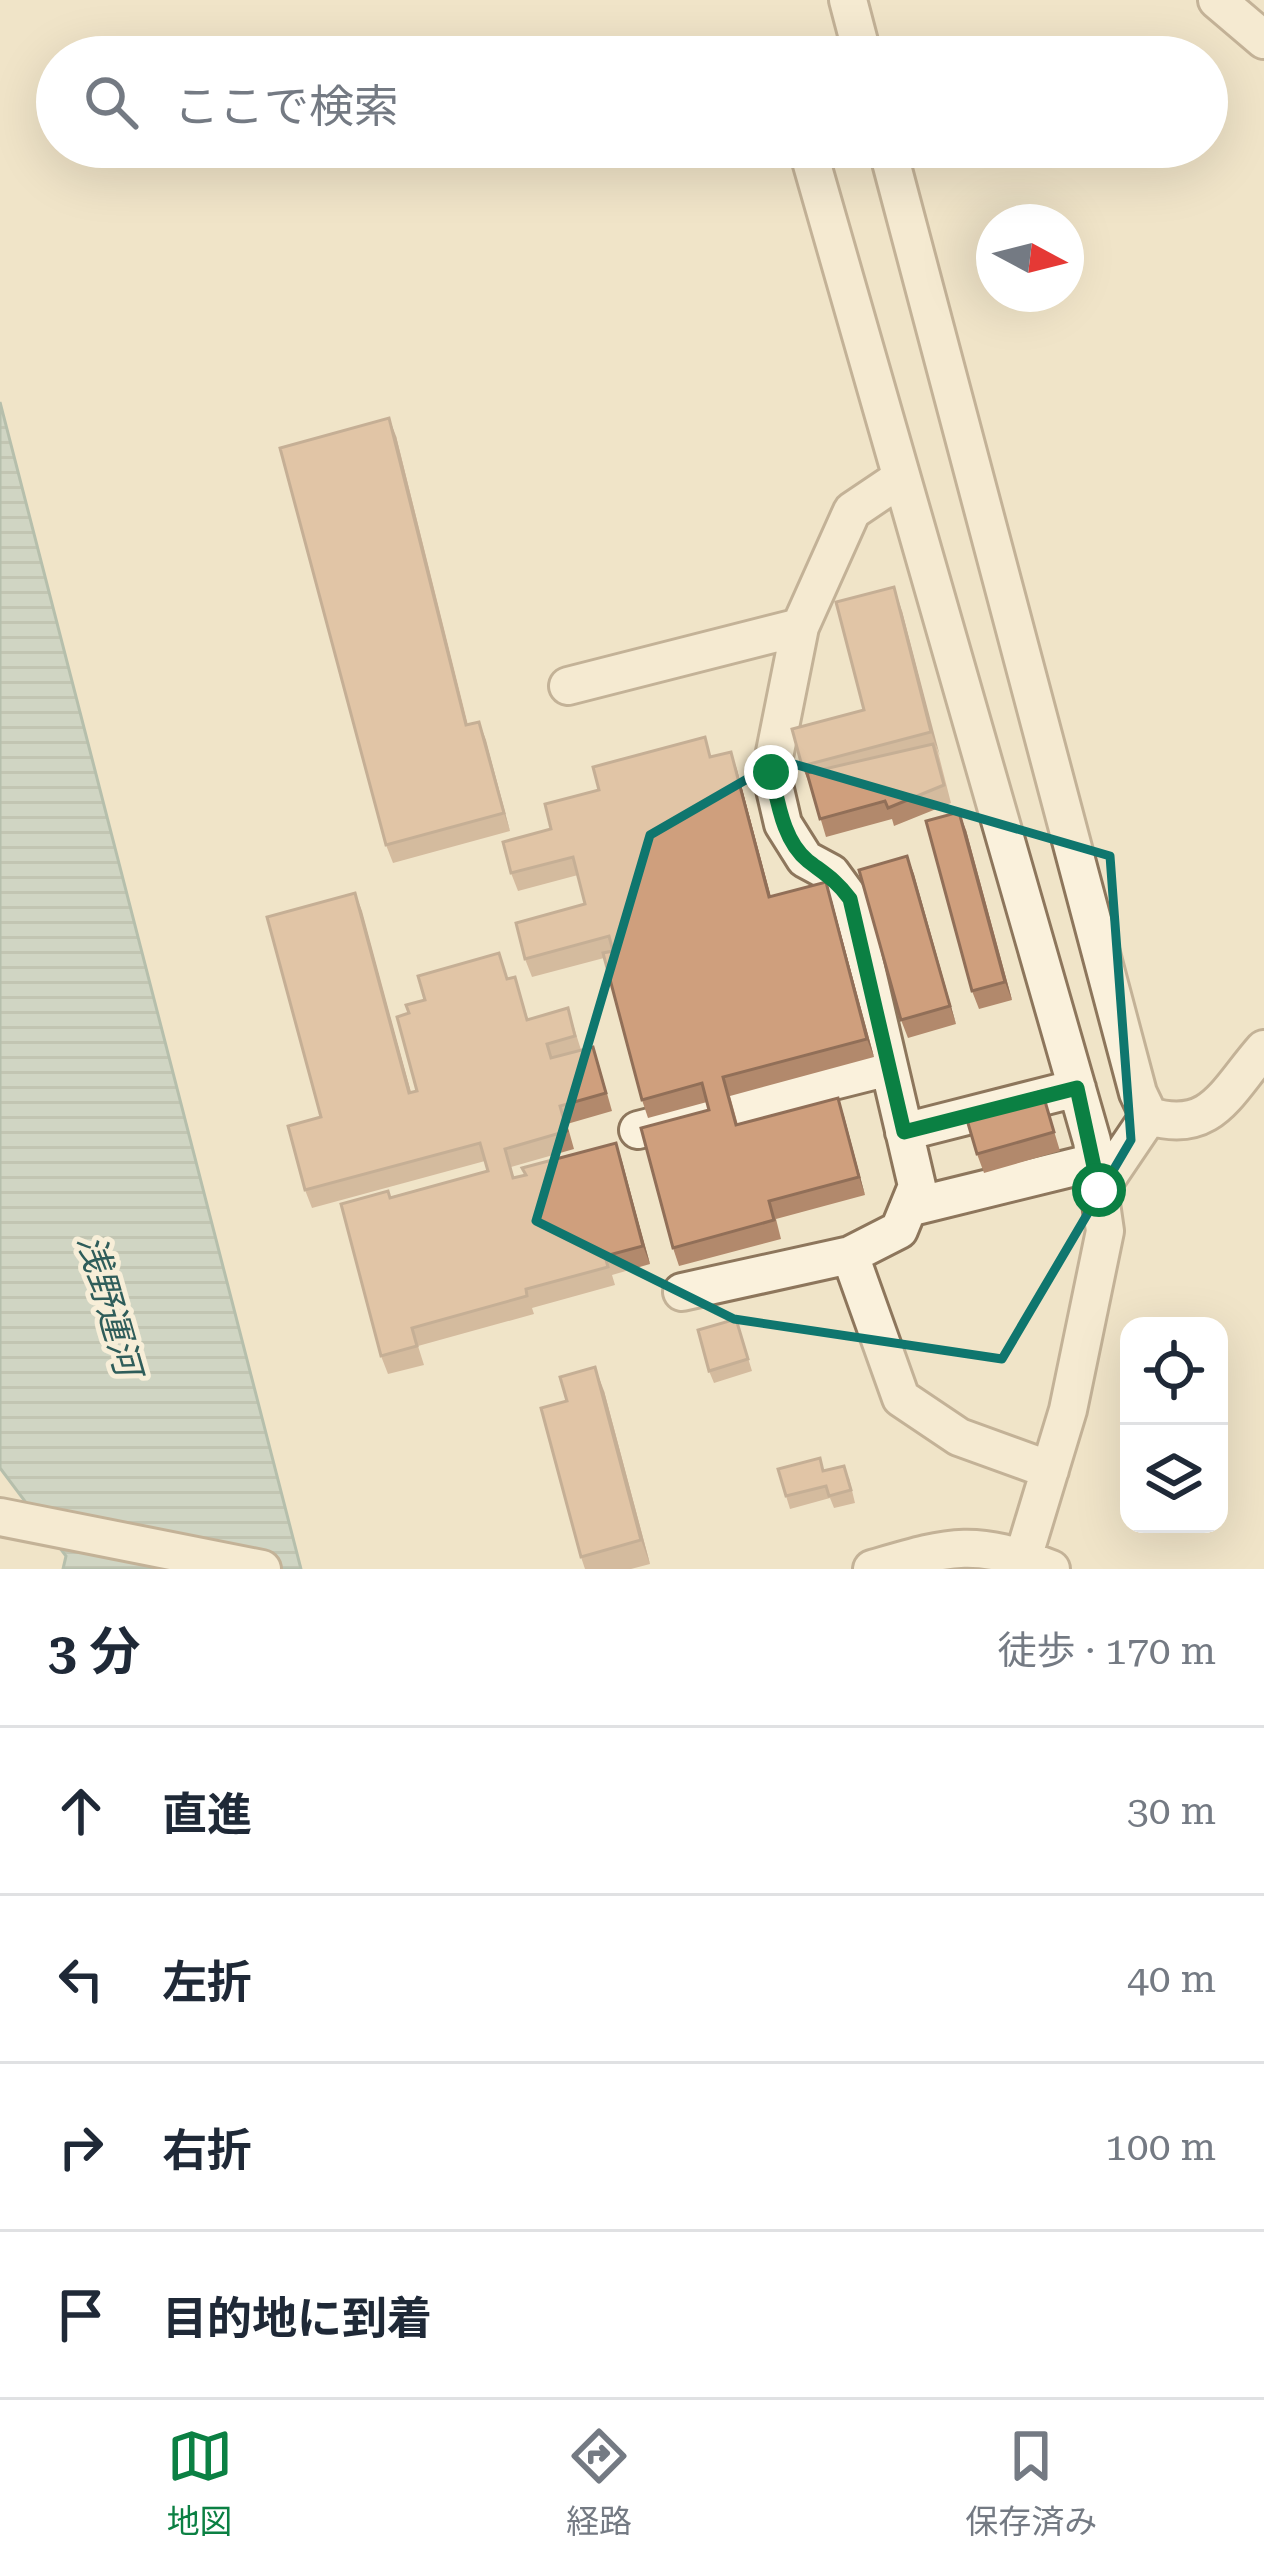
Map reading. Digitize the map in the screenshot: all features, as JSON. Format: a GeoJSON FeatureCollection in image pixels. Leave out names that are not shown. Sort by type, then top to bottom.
{"type":"FeatureCollection","features":[{"type":"Feature","properties":{"kind":"street"},"geometry":{"type":"LineString","coordinates":[[848,0],[857,36]]}},
{"type":"Feature","properties":{"kind":"street"},"geometry":{"type":"LineString","coordinates":[[1217,0],[1264,40]]}},
{"type":"Feature","properties":{"kind":"street"},"geometry":{"type":"LineString","coordinates":[[813,168],[1077,1088],[1105,1231],[1068,1409],[1050,1470],[1037,1563],[966,1545],[872,1569]]}},
{"type":"Feature","properties":{"kind":"street"},"geometry":{"type":"LineString","coordinates":[[893,168],[1138,1093],[1150,1116],[1178,1125],[1204,1118],[1264,1049]]}},
{"type":"Feature","properties":{"kind":"street"},"geometry":{"type":"LineString","coordinates":[[682,1292],[850,1255],[899,1230],[917,1186],[850,899],[831,874],[805,859],[783,824],[771,772],[800,627],[851,511],[901,478]]}},
{"type":"Feature","properties":{"kind":"street"},"geometry":{"type":"LineString","coordinates":[[568,686],[800,627]]}},
{"type":"Feature","properties":{"kind":"street"},"geometry":{"type":"LineString","coordinates":[[638,1130],[890,1067]]}},
{"type":"Feature","properties":{"kind":"street"},"geometry":{"type":"LineString","coordinates":[[904,1132],[1077,1088]]}},
{"type":"Feature","properties":{"kind":"street"},"geometry":{"type":"LineString","coordinates":[[908,1208],[1097,1176],[1150,1116]]}},
{"type":"Feature","properties":{"kind":"street"},"geometry":{"type":"LineString","coordinates":[[850,1255],[901,1398],[959,1437],[1050,1470]]}},
{"type":"Feature","properties":{"kind":"street"},"geometry":{"type":"LineString","coordinates":[[0,1517],[262,1569]]}},
{"type":"Feature","properties":{"kind":"highlighted area"},"geometry":{"type":"Polygon","coordinates":[[[780,760],[1110,856],[1131,1140],[1002,1359],[734,1319],[536,1221],[650,835],[780,760]]]}},
{"type":"Feature","properties":{"kind":"water","name":"浅野運河"},"geometry":{"type":"Polygon","coordinates":[[[0,402],[301,1569],[63,1569],[66,1556],[0,1468],[0,402]]]}},
{"type":"Feature","properties":{"kind":"building"},"geometry":{"type":"Polygon","coordinates":[[[389,418],[466,725],[479,722],[504,813],[386,845],[280,448],[389,418]]]}},
{"type":"Feature","properties":{"kind":"building"},"geometry":{"type":"Polygon","coordinates":[[[894,587],[931,732],[802,766],[792,729],[864,710],[836,602],[894,587]]]}},
{"type":"Feature","properties":{"kind":"building"},"geometry":{"type":"Polygon","coordinates":[[[705,737],[710,757],[731,752],[769,897],[826,882],[867,1039],[723,1077],[736,1125],[838,1098],[859,1177],[769,1201],[774,1220],[673,1248],[641,1128],[709,1110],[702,1083],[642,1100],[603,953],[613,951],[609,936],[525,959],[516,923],[585,904],[573,857],[511,873],[503,842],[551,829],[545,804],[599,790],[593,767],[705,737]]]}},
{"type":"Feature","properties":{"kind":"building"},"geometry":{"type":"Polygon","coordinates":[[[933,744],[944,785],[888,808],[885,801],[820,819],[807,773],[933,744]]]}},
{"type":"Feature","properties":{"kind":"building"},"geometry":{"type":"Polygon","coordinates":[[[959,812],[1005,982],[972,991],[926,821],[959,812]]]}},
{"type":"Feature","properties":{"kind":"building"},"geometry":{"type":"Polygon","coordinates":[[[907,856],[950,1006],[901,1020],[859,870],[907,856]]]}},
{"type":"Feature","properties":{"kind":"building"},"geometry":{"type":"Polygon","coordinates":[[[355,893],[409,1093],[417,1091],[397,1017],[409,1013],[406,1005],[425,1000],[418,976],[499,953],[507,979],[515,977],[527,1020],[568,1008],[575,1036],[547,1044],[551,1058],[593,1047],[606,1093],[560,1106],[567,1131],[505,1149],[513,1178],[526,1175],[522,1168],[616,1143],[643,1246],[605,1256],[608,1267],[526,1289],[527,1296],[412,1328],[417,1346],[381,1356],[341,1204],[388,1191],[390,1198],[488,1171],[480,1143],[305,1190],[288,1126],[321,1117],[267,917],[355,893]]]}},
{"type":"Feature","properties":{"kind":"building"},"geometry":{"type":"Polygon","coordinates":[[[1042,1091],[1054,1132],[977,1154],[965,1113],[1042,1091]]]}},
{"type":"Feature","properties":{"kind":"building"},"geometry":{"type":"Polygon","coordinates":[[[736,1319],[748,1359],[709,1371],[698,1330],[736,1319]]]}},
{"type":"Feature","properties":{"kind":"building"},"geometry":{"type":"Polygon","coordinates":[[[595,1367],[641,1540],[581,1557],[541,1408],[567,1401],[560,1377],[595,1367]]]}},
{"type":"Feature","properties":{"kind":"building"},"geometry":{"type":"Polygon","coordinates":[[[820,1458],[823,1471],[844,1466],[851,1490],[829,1496],[826,1486],[786,1496],[778,1469],[820,1458]]]}},
{"type":"Feature","properties":{"kind":"route"},"geometry":{"type":"LineString","coordinates":[[771,772],[783,824],[805,859],[831,874],[850,899],[904,1132],[1077,1088],[1099,1190]]}}]}
